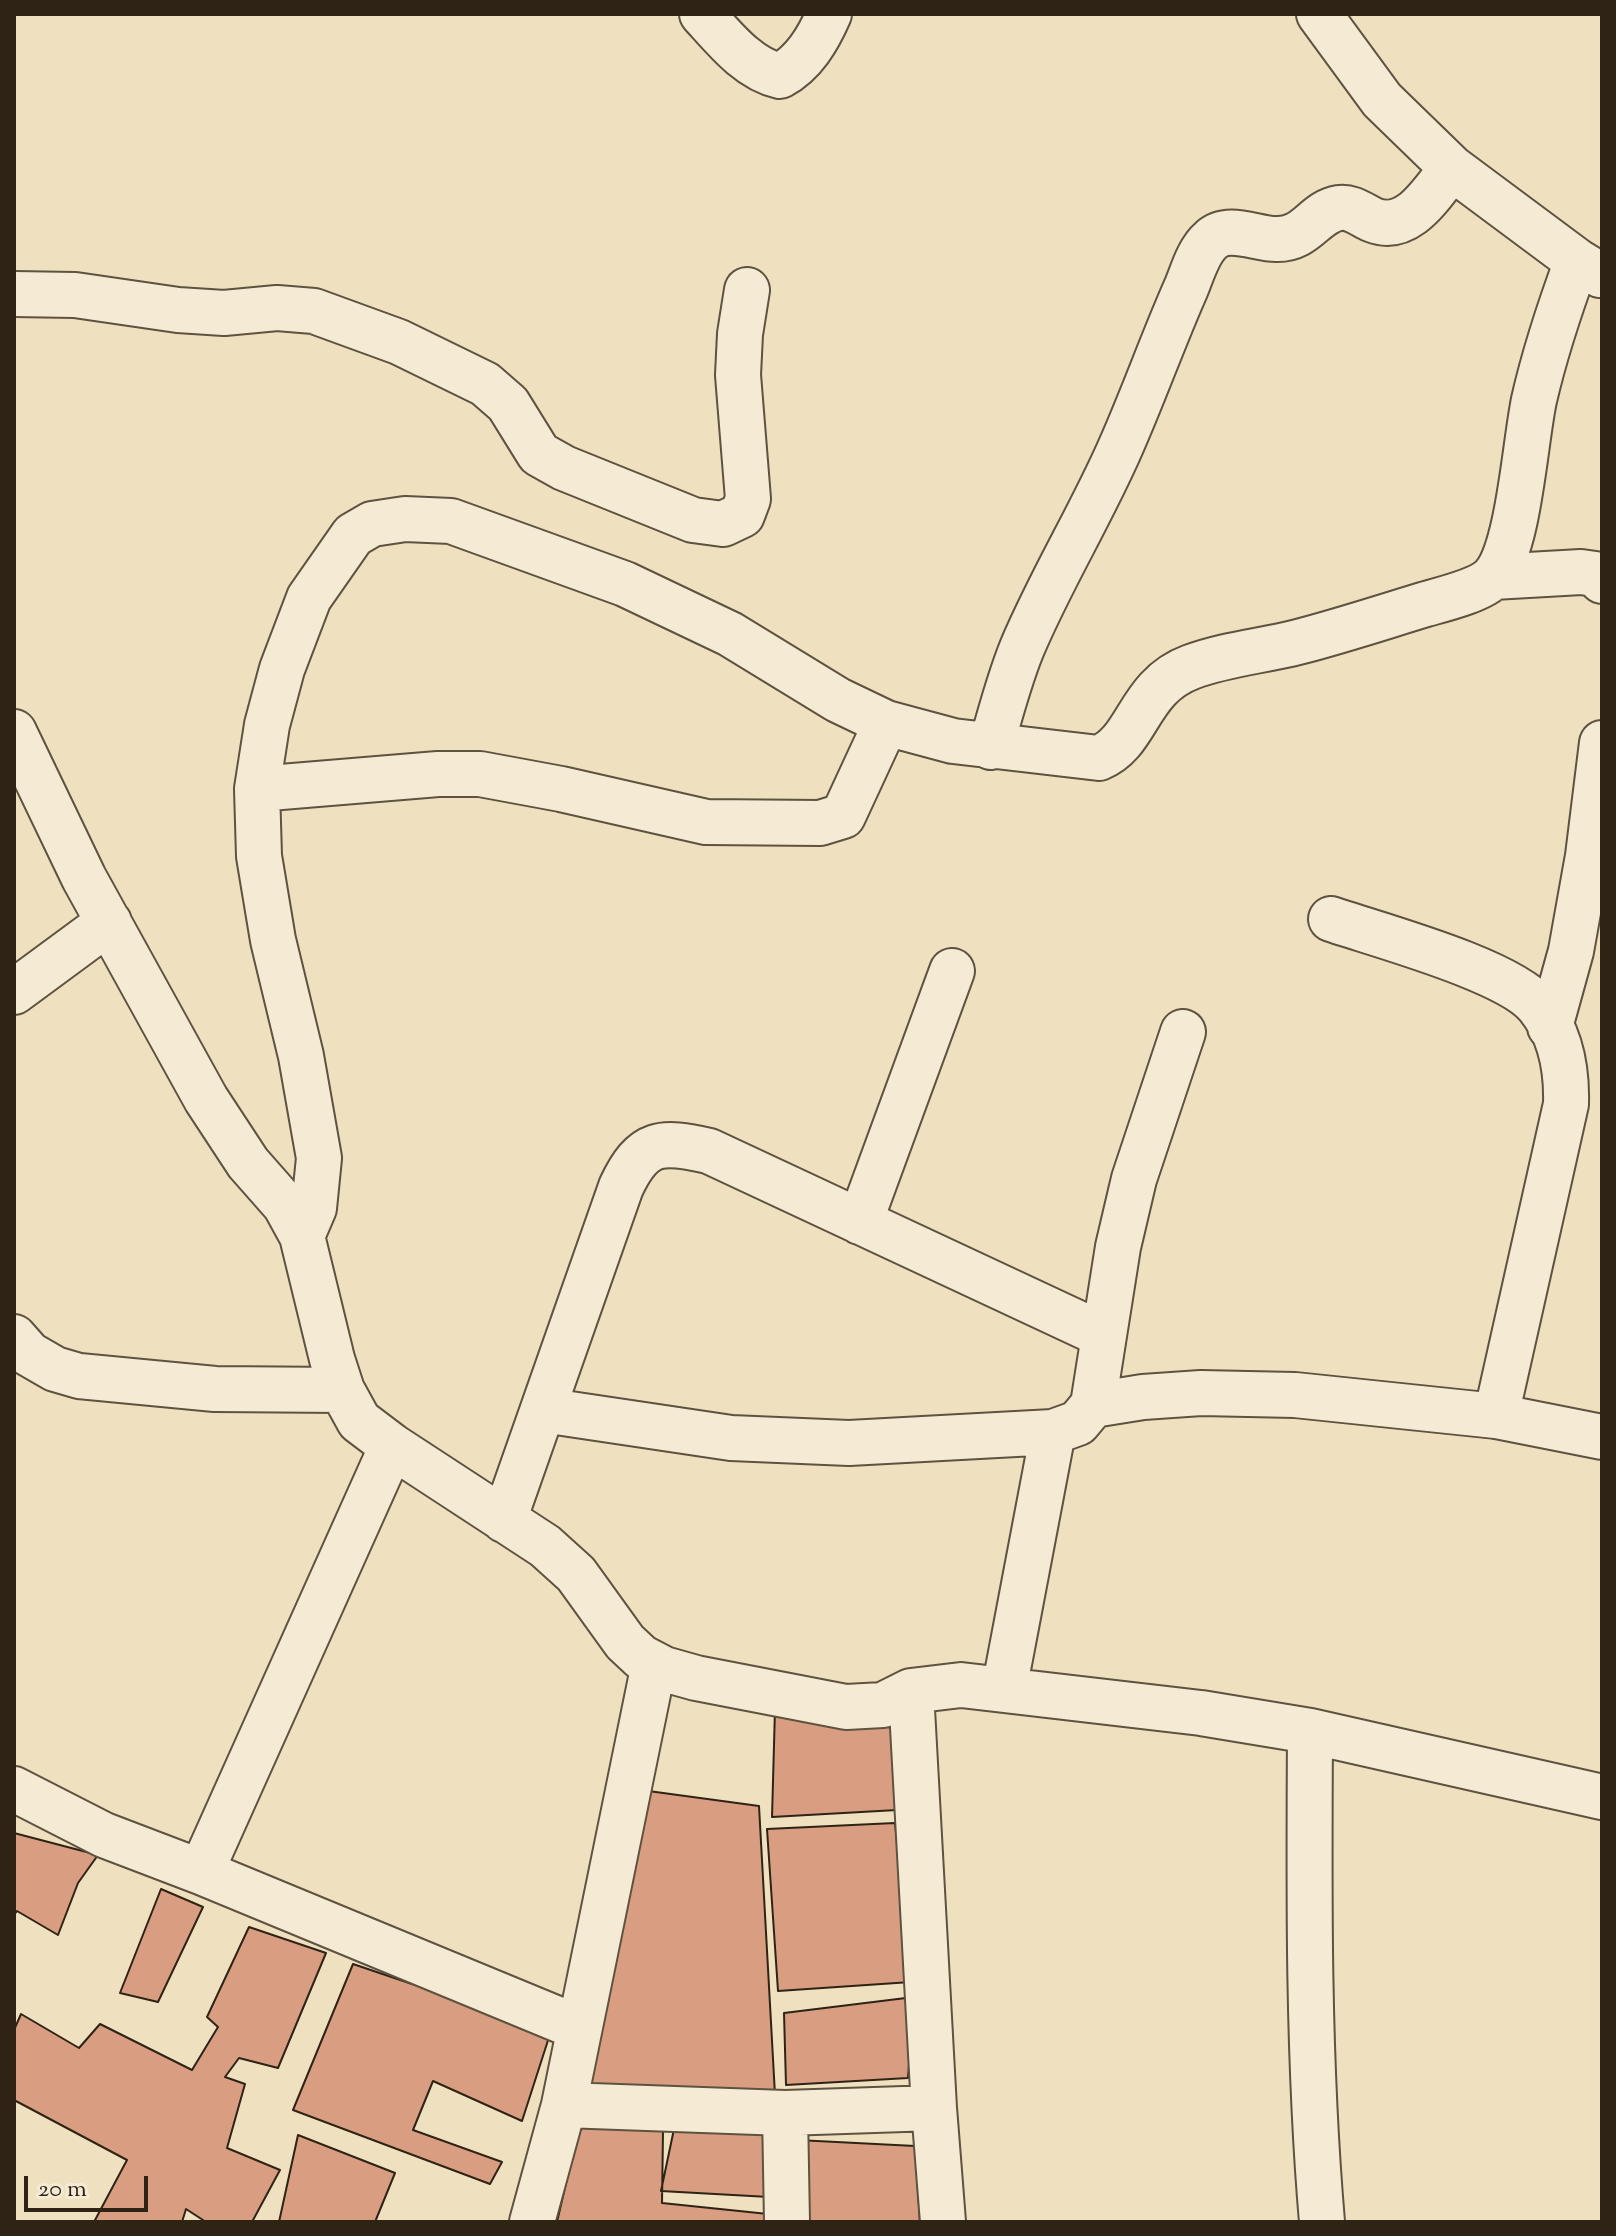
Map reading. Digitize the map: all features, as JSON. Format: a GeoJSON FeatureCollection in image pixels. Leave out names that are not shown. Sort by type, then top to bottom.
{"type":"FeatureCollection","features":[{"type":"Feature","properties":{"kind":"street"},"geometry":{"type":"LineString","coordinates":[[702,14],[763,72],[780,76],[796,68],[829,14]]}},
{"type":"Feature","properties":{"kind":"street"},"geometry":{"type":"LineString","coordinates":[[1319,14],[1382,100],[1452,168],[1589,268],[1553,327],[1534,403],[1510,543],[1493,577]]}},
{"type":"Feature","properties":{"kind":"street"},"geometry":{"type":"LineString","coordinates":[[991,747],[1022,648],[1120,447],[1169,326],[1210,240],[1222,234],[1239,233],[1274,239],[1293,238],[1330,211],[1342,207],[1388,224],[1402,221],[1416,212],[1452,168]]}},
{"type":"Feature","properties":{"kind":"street"},"geometry":{"type":"LineString","coordinates":[[14,294],[75,295],[178,310],[224,313],[277,308],[314,311],[345,321],[399,342],[485,384],[508,404],[539,454],[564,468],[693,520],[723,524],[742,515],[748,499],[738,375],[747,290]]}},
{"type":"Feature","properties":{"kind":"street"},"geometry":{"type":"LineString","coordinates":[[302,1236],[314,1208],[319,1158],[301,1056],[273,940],[259,856],[257,789],[267,725],[282,669],[309,598],[353,535],[372,524],[405,519],[451,521],[625,584],[730,634],[838,700],[886,723],[953,741],[1099,758],[1109,754],[1120,743],[1158,686],[1173,674],[1194,666],[1297,643],[1461,594],[1493,577],[1581,572],[1595,574],[1602,581]]}},
{"type":"Feature","properties":{"kind":"street"},"geometry":{"type":"LineString","coordinates":[[257,789],[438,774],[480,774],[706,822],[820,823],[843,816],[886,723]]}},
{"type":"Feature","properties":{"kind":"street"},"geometry":{"type":"LineString","coordinates":[[14,732],[84,878],[206,1099],[248,1163],[285,1205],[302,1236],[342,1390],[359,1421],[545,1546],[576,1574],[625,1642],[641,1657],[696,1678],[846,1707],[883,1705],[911,1691],[961,1685],[1201,1713],[1310,1731],[1602,1797]]}},
{"type":"Feature","properties":{"kind":"street"},"geometry":{"type":"LineString","coordinates":[[1550,1027],[1571,951],[1588,856],[1602,743]]}},
{"type":"Feature","properties":{"kind":"street"},"geometry":{"type":"LineString","coordinates":[[1331,919],[1485,972],[1518,989],[1538,1006],[1550,1027],[1584,1108],[1496,1416]]}},
{"type":"Feature","properties":{"kind":"street"},"geometry":{"type":"LineString","coordinates":[[14,992],[109,922]]}},
{"type":"Feature","properties":{"kind":"street"},"geometry":{"type":"LineString","coordinates":[[860,1222],[952,971]]}},
{"type":"Feature","properties":{"kind":"street"},"geometry":{"type":"LineString","coordinates":[[543,1410],[731,1438],[849,1443],[1053,1432],[1078,1423],[1093,1405],[1118,1247],[1134,1179],[1183,1032]]}},
{"type":"Feature","properties":{"kind":"street"},"geometry":{"type":"LineString","coordinates":[[504,1520],[621,1187],[632,1164],[644,1152],[678,1144],[709,1151],[1103,1335]]}},
{"type":"Feature","properties":{"kind":"street"},"geometry":{"type":"LineString","coordinates":[[14,1337],[29,1354],[55,1369],[79,1376],[215,1389],[342,1390]]}},
{"type":"Feature","properties":{"kind":"street"},"geometry":{"type":"LineString","coordinates":[[1093,1405],[1143,1397],[1201,1393],[1295,1395],[1496,1416],[1602,1437]]}},
{"type":"Feature","properties":{"kind":"street"},"geometry":{"type":"LineString","coordinates":[[1004,1690],[1053,1432]]}},
{"type":"Feature","properties":{"kind":"street"},"geometry":{"type":"LineString","coordinates":[[201,1872],[392,1446]]}},
{"type":"Feature","properties":{"kind":"street"},"geometry":{"type":"LineString","coordinates":[[532,2222],[564,2105],[654,1664]]}},
{"type":"Feature","properties":{"kind":"street"},"geometry":{"type":"LineString","coordinates":[[911,1691],[943,2222]]}},
{"type":"Feature","properties":{"kind":"street"},"geometry":{"type":"LineString","coordinates":[[1310,1731],[1309,1943],[1313,2085],[1322,2222]]}},
{"type":"Feature","properties":{"kind":"street"},"geometry":{"type":"LineString","coordinates":[[14,1789],[104,1835],[579,2028]]}},
{"type":"Feature","properties":{"kind":"street"},"geometry":{"type":"LineString","coordinates":[[564,2105],[785,2113],[934,2108]]}},
{"type":"Feature","properties":{"kind":"street"},"geometry":{"type":"LineString","coordinates":[[785,2113],[787,2222]]}},
{"type":"Feature","properties":{"kind":"building"},"geometry":{"type":"Polygon","coordinates":[[[775,1709],[895,1724],[897,1810],[772,1817],[775,1709]]]}},
{"type":"Feature","properties":{"kind":"building"},"geometry":{"type":"Polygon","coordinates":[[[641,1790],[759,1806],[775,2095],[586,2088],[641,1790]]]}},
{"type":"Feature","properties":{"kind":"building"},"geometry":{"type":"Polygon","coordinates":[[[895,1823],[911,1982],[778,1991],[767,1829],[895,1823]]]}},
{"type":"Feature","properties":{"kind":"building"},"geometry":{"type":"Polygon","coordinates":[[[14,1833],[98,1855],[78,1883],[58,1935],[17,1911],[14,1915],[14,1833]]]}},
{"type":"Feature","properties":{"kind":"building"},"geometry":{"type":"Polygon","coordinates":[[[161,1889],[203,1907],[158,2002],[120,1993],[161,1889]]]}},
{"type":"Feature","properties":{"kind":"building"},"geometry":{"type":"Polygon","coordinates":[[[249,1927],[326,1953],[278,2068],[239,2058],[225,2077],[245,2084],[227,2148],[280,2170],[252,2222],[206,2222],[186,2209],[182,2222],[94,2222],[127,2160],[14,2100],[14,2030],[21,2014],[79,2048],[100,2024],[192,2070],[218,2027],[207,2017],[249,1927]]]}},
{"type":"Feature","properties":{"kind":"building"},"geometry":{"type":"Polygon","coordinates":[[[353,1964],[551,2031],[522,2121],[433,2081],[413,2130],[502,2162],[490,2184],[293,2110],[353,1964]]]}},
{"type":"Feature","properties":{"kind":"building"},"geometry":{"type":"Polygon","coordinates":[[[914,1997],[908,2078],[786,2085],[784,2013],[914,1997]]]}},
{"type":"Feature","properties":{"kind":"building"},"geometry":{"type":"Polygon","coordinates":[[[579,2127],[663,2131],[662,2203],[768,2214],[768,2222],[557,2222],[579,2127]]]}},
{"type":"Feature","properties":{"kind":"building"},"geometry":{"type":"Polygon","coordinates":[[[674,2129],[767,2134],[769,2197],[661,2191],[674,2129]]]}},
{"type":"Feature","properties":{"kind":"building"},"geometry":{"type":"Polygon","coordinates":[[[298,2135],[395,2173],[375,2222],[279,2222],[298,2135]]]}},
{"type":"Feature","properties":{"kind":"building"},"geometry":{"type":"Polygon","coordinates":[[[797,2140],[915,2146],[920,2222],[800,2222],[797,2140]]]}}]}
